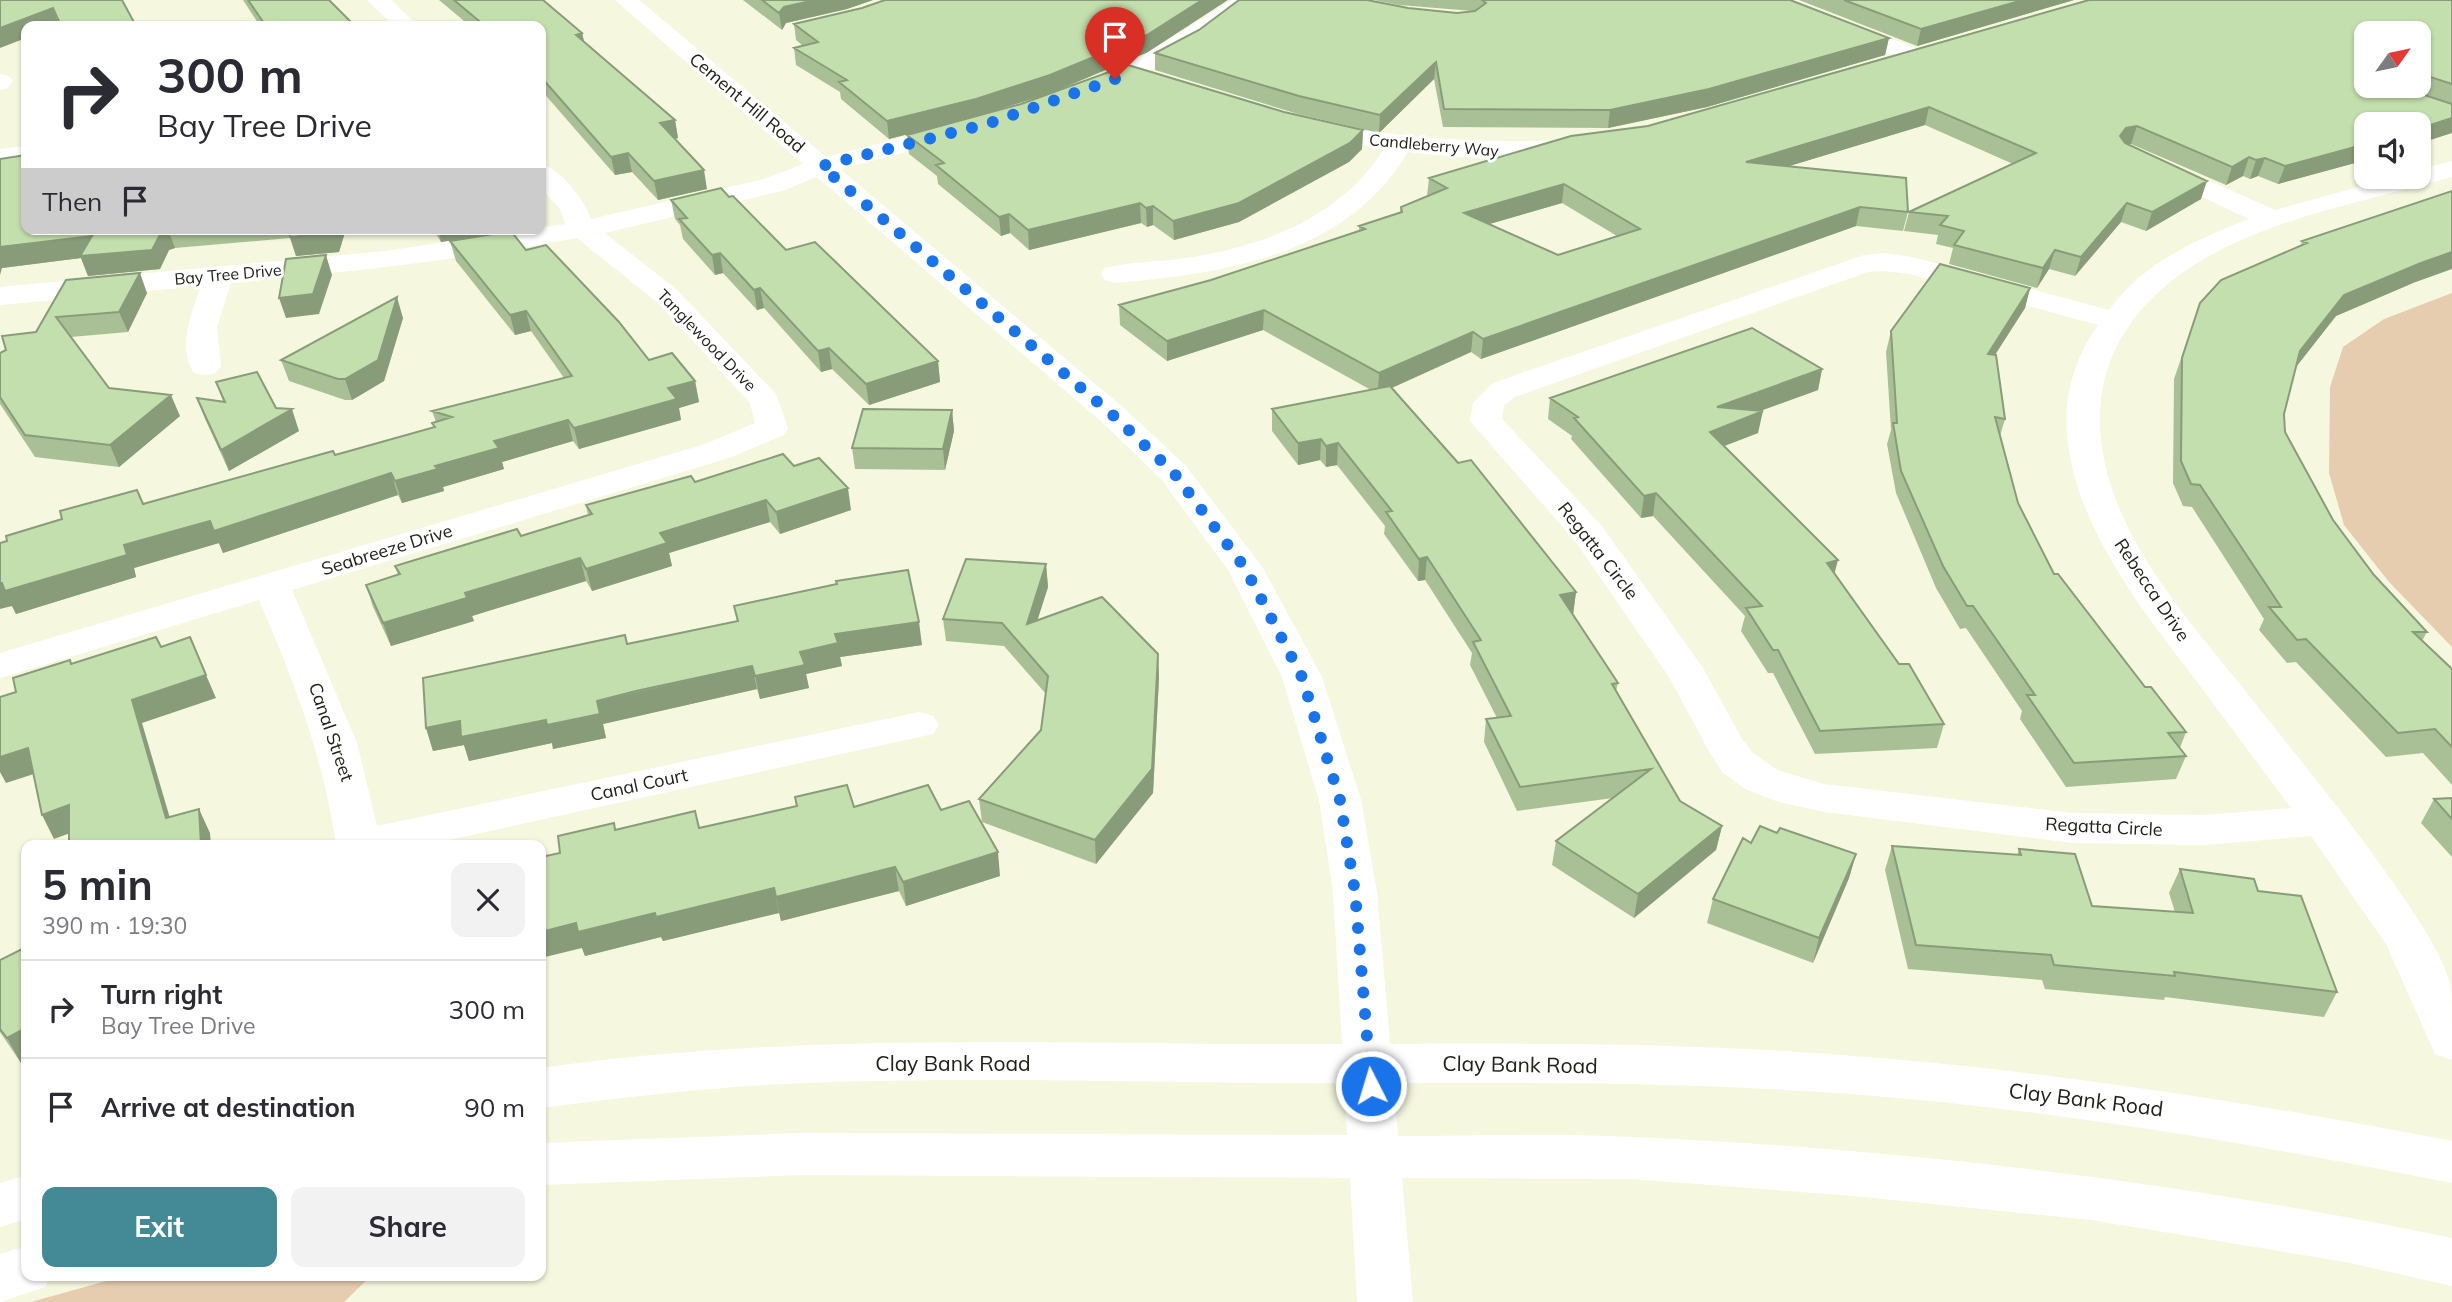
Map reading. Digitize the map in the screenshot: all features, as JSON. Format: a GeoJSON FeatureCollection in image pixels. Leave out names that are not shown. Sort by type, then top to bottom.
{"type":"FeatureCollection","features":[{"type":"Feature","properties":{"kind":"street"},"geometry":{"type":"LineString","coordinates":[[378,0],[401,21]]}},
{"type":"Feature","properties":{"kind":"street","name":"Cement Hill Road"},"geometry":{"type":"LineString","coordinates":[[626,0],[1114,416],[1174,473],[1245,568],[1302,677],[1340,800],[1355,892],[1385,1302]]}},
{"type":"Feature","properties":{"kind":"street"},"geometry":{"type":"LineString","coordinates":[[1071,97],[1128,74],[1190,40],[1246,0]]}},
{"type":"Feature","properties":{"kind":"street"},"geometry":{"type":"LineString","coordinates":[[1773,0],[1924,53],[1881,66]]}},
{"type":"Feature","properties":{"kind":"street"},"geometry":{"type":"LineString","coordinates":[[1128,74],[1160,82]]}},
{"type":"Feature","properties":{"kind":"street","name":"Candleberry Way"},"geometry":{"type":"LineString","coordinates":[[1295,123],[1399,145],[1503,152],[1596,144]]}},
{"type":"Feature","properties":{"kind":"street","name":"Bay Tree Drive"},"geometry":{"type":"LineString","coordinates":[[546,233],[635,219],[765,187],[821,166],[987,124]]}},
{"type":"Feature","properties":{"kind":"street"},"geometry":{"type":"LineString","coordinates":[[1115,274],[1185,269],[1259,249],[1310,230],[1343,211],[1370,188],[1399,145]]}},
{"type":"Feature","properties":{"kind":"street"},"geometry":{"type":"LineString","coordinates":[[2130,154],[2274,220]]}},
{"type":"Feature","properties":{"kind":"street"},"geometry":{"type":"LineString","coordinates":[[0,157],[21,155]]}},
{"type":"Feature","properties":{"kind":"street","name":"Rebecca Drive"},"geometry":{"type":"LineString","coordinates":[[2452,169],[2274,220],[2199,250],[2134,298],[2113,320],[2100,343],[2088,376],[2083,413],[2086,452],[2095,487],[2116,539],[2157,602],[2323,820],[2407,940],[2452,1041]]}},
{"type":"Feature","properties":{"kind":"street","name":"Tanglewood Drive"},"geometry":{"type":"LineString","coordinates":[[546,177],[573,207],[580,227],[667,296],[765,401],[772,428]]}},
{"type":"Feature","properties":{"kind":"street","name":"Bay Tree Drive"},"geometry":{"type":"LineString","coordinates":[[0,296],[435,254],[537,235]]}},
{"type":"Feature","properties":{"kind":"street","name":"Regatta Circle"},"geometry":{"type":"LineString","coordinates":[[2113,320],[1912,266],[1883,262],[1864,264],[1504,390],[1491,398],[1485,408],[1486,421],[1588,533],[1689,677],[1724,744],[1738,763],[1762,780],[1791,791],[1824,797],[2073,828],[2204,830],[2323,820]]}},
{"type":"Feature","properties":{"kind":"street"},"geometry":{"type":"LineString","coordinates":[[205,366],[202,327],[220,274]]}},
{"type":"Feature","properties":{"kind":"street","name":"Seabreeze Drive"},"geometry":{"type":"LineString","coordinates":[[0,666],[717,451],[772,428]]}},
{"type":"Feature","properties":{"kind":"street","name":"Canal Street"},"geometry":{"type":"LineString","coordinates":[[271,584],[328,711],[354,800],[358,840]]}},
{"type":"Feature","properties":{"kind":"street","name":"Canal Court"},"geometry":{"type":"LineString","coordinates":[[381,840],[919,725]]}},
{"type":"Feature","properties":{"kind":"street","name":"Clay Bank Road"},"geometry":{"type":"LineString","coordinates":[[546,1087],[676,1072],[782,1066],[1369,1063],[1662,1067],[1837,1074],[2068,1096],[2317,1134],[2452,1161]]}},
{"type":"Feature","properties":{"kind":"street"},"geometry":{"type":"LineString","coordinates":[[546,1164],[636,1157],[800,1154],[1632,1158],[1854,1174],[2049,1193],[2345,1239],[2452,1262]]}},
{"type":"Feature","properties":{"kind":"street"},"geometry":{"type":"LineString","coordinates":[[0,1205],[21,1199]]}},
{"type":"Feature","properties":{"kind":"street"},"geometry":{"type":"LineString","coordinates":[[0,1278],[21,1272]]}},
{"type":"Feature","properties":{"kind":"shaded area"},"geometry":{"type":"Polygon","coordinates":[[[2452,293],[2452,647],[2389,582],[2344,525],[2329,473],[2330,387],[2343,347],[2384,319],[2452,293]]]}},
{"type":"Feature","properties":{"kind":"shaded area"},"geometry":{"type":"Polygon","coordinates":[[[106,1281],[366,1281],[344,1302],[31,1302],[106,1281]]]}},
{"type":"Feature","properties":{"kind":"building"},"geometry":{"type":"Polygon","coordinates":[[[0,0],[122,0],[133,21],[59,21],[53,8],[0,28],[0,0]]]}},
{"type":"Feature","properties":{"kind":"building"},"geometry":{"type":"Polygon","coordinates":[[[248,0],[329,0],[350,21],[263,21],[248,0]]]}},
{"type":"Feature","properties":{"kind":"building"},"geometry":{"type":"Polygon","coordinates":[[[454,0],[543,0],[582,33],[576,35],[675,120],[660,123],[704,170],[654,181],[628,153],[611,157],[546,83],[546,21],[479,21],[454,0]]]}},
{"type":"Feature","properties":{"kind":"building"},"geometry":{"type":"Polygon","coordinates":[[[762,0],[815,0],[784,7],[779,13],[762,0]]]}},
{"type":"Feature","properties":{"kind":"building"},"geometry":{"type":"Polygon","coordinates":[[[885,0],[1202,0],[1147,35],[1050,75],[976,99],[887,121],[839,82],[847,80],[794,48],[818,42],[794,24],[885,0]]]}},
{"type":"Feature","properties":{"kind":"building"},"geometry":{"type":"Polygon","coordinates":[[[1239,0],[1367,0],[1457,13],[1475,11],[1486,3],[1482,0],[1790,0],[1889,38],[1709,89],[1610,110],[1444,109],[1436,62],[1380,115],[1299,96],[1155,53],[1199,30],[1239,0]]]}},
{"type":"Feature","properties":{"kind":"building"},"geometry":{"type":"Polygon","coordinates":[[[1844,0],[2023,0],[1921,29],[1844,0]]]}},
{"type":"Feature","properties":{"kind":"building"},"geometry":{"type":"Polygon","coordinates":[[[2089,0],[2452,0],[2452,84],[2431,77],[2431,21],[2354,21],[2354,98],[2431,97],[2452,104],[2452,118],[2431,125],[2431,112],[2354,112],[2354,147],[2285,166],[2265,158],[2256,160],[2249,157],[2232,167],[2137,126],[2126,128],[2120,136],[2125,143],[2207,181],[2152,212],[2127,203],[2081,257],[2055,250],[2043,268],[1954,245],[1964,231],[1940,225],[1948,216],[1909,212],[2036,153],[1929,107],[1746,162],[1906,178],[1908,212],[1860,207],[1483,339],[1473,332],[1379,373],[1264,310],[1167,341],[1119,305],[1211,280],[1365,229],[1359,226],[1402,212],[1401,207],[1447,188],[1429,178],[1571,136],[1648,126],[2089,0]],[[1564,184],[1464,213],[1558,255],[1640,229],[1564,184]]]}},
{"type":"Feature","properties":{"kind":"building"},"geometry":{"type":"Polygon","coordinates":[[[1128,65],[1284,112],[1363,130],[1350,143],[1239,203],[1173,221],[1153,206],[1146,208],[1140,203],[1028,230],[1009,214],[999,217],[936,165],[944,163],[907,135],[1021,104],[1128,65]]]}},
{"type":"Feature","properties":{"kind":"building"},"geometry":{"type":"Polygon","coordinates":[[[21,156],[21,235],[160,235],[152,250],[80,256],[92,236],[0,247],[0,159],[21,156]]]}},
{"type":"Feature","properties":{"kind":"building"},"geometry":{"type":"Polygon","coordinates":[[[721,188],[729,197],[733,196],[786,250],[815,242],[938,361],[866,384],[829,348],[818,351],[760,288],[754,290],[720,253],[712,255],[679,219],[687,218],[671,200],[721,188]]]}},
{"type":"Feature","properties":{"kind":"building"},"geometry":{"type":"Polygon","coordinates":[[[2452,191],[2452,252],[2344,295],[2300,351],[2284,414],[2285,432],[2333,520],[2374,575],[2427,632],[2413,632],[2452,669],[2452,747],[2435,729],[2398,733],[2306,639],[2297,640],[2269,607],[2281,607],[2200,485],[2191,484],[2181,461],[2182,358],[2200,303],[2221,280],[2307,243],[2302,241],[2452,191]]]}},
{"type":"Feature","properties":{"kind":"building"},"geometry":{"type":"Polygon","coordinates":[[[487,235],[514,235],[526,250],[546,245],[619,322],[649,360],[672,353],[695,381],[668,388],[677,399],[574,428],[568,420],[494,441],[499,448],[435,466],[438,469],[395,481],[391,473],[214,531],[210,521],[124,545],[127,555],[5,591],[0,583],[0,543],[7,541],[6,536],[62,519],[60,511],[137,490],[143,504],[333,451],[335,455],[435,427],[432,423],[452,417],[432,411],[572,376],[526,311],[510,315],[450,241],[487,235]]]}},
{"type":"Feature","properties":{"kind":"building"},"geometry":{"type":"Polygon","coordinates":[[[326,255],[313,294],[279,298],[286,259],[326,255]]]}},
{"type":"Feature","properties":{"kind":"building"},"geometry":{"type":"Polygon","coordinates":[[[1940,264],[2030,288],[1988,354],[1996,355],[2005,419],[1995,417],[2018,503],[2054,574],[2058,574],[2145,687],[2151,687],[2186,732],[2168,733],[2186,756],[2074,763],[2027,695],[2035,695],[1973,606],[1967,606],[1943,566],[1901,471],[1893,423],[1897,423],[1891,331],[1940,264]]]}},
{"type":"Feature","properties":{"kind":"building"},"geometry":{"type":"Polygon","coordinates":[[[140,273],[119,312],[56,317],[109,388],[171,395],[110,445],[25,435],[0,397],[0,353],[6,350],[2,336],[36,332],[66,280],[140,273]]]}},
{"type":"Feature","properties":{"kind":"building"},"geometry":{"type":"Polygon","coordinates":[[[397,297],[378,360],[345,379],[281,360],[397,297]]]}},
{"type":"Feature","properties":{"kind":"building"},"geometry":{"type":"Polygon","coordinates":[[[1752,328],[1822,369],[1717,407],[1763,411],[1710,432],[1838,560],[1827,563],[1899,664],[1909,664],[1944,724],[1820,731],[1778,650],[1773,650],[1746,608],[1762,606],[1656,493],[1644,496],[1574,418],[1578,417],[1550,398],[1752,328]]]}},
{"type":"Feature","properties":{"kind":"building"},"geometry":{"type":"Polygon","coordinates":[[[257,372],[276,408],[292,409],[221,450],[197,398],[225,402],[216,382],[257,372]]]}},
{"type":"Feature","properties":{"kind":"building"},"geometry":{"type":"Polygon","coordinates":[[[1390,386],[1458,463],[1471,460],[1576,592],[1560,595],[1618,683],[1612,684],[1680,801],[1722,826],[1638,894],[1556,841],[1651,769],[1520,787],[1486,719],[1511,716],[1473,642],[1481,640],[1427,557],[1419,559],[1386,512],[1392,511],[1338,443],[1326,446],[1321,439],[1298,443],[1272,409],[1390,386]]]}},
{"type":"Feature","properties":{"kind":"building"},"geometry":{"type":"Polygon","coordinates":[[[863,409],[952,410],[943,449],[852,448],[863,409]]]}},
{"type":"Feature","properties":{"kind":"building"},"geometry":{"type":"Polygon","coordinates":[[[783,454],[794,466],[819,458],[848,488],[776,512],[766,500],[660,533],[667,543],[586,569],[580,558],[465,593],[467,598],[383,623],[366,585],[400,574],[395,566],[517,529],[521,536],[592,514],[586,505],[691,476],[695,482],[783,454]]]}},
{"type":"Feature","properties":{"kind":"building"},"geometry":{"type":"Polygon","coordinates":[[[966,559],[1046,564],[1027,624],[1102,597],[1158,654],[1152,769],[1095,840],[979,799],[1041,730],[1048,676],[1002,623],[943,619],[966,559]]]}},
{"type":"Feature","properties":{"kind":"building"},"geometry":{"type":"Polygon","coordinates":[[[908,570],[919,622],[835,634],[838,643],[800,652],[805,665],[755,676],[752,666],[636,691],[597,701],[600,714],[547,725],[546,720],[461,737],[460,721],[426,728],[423,678],[625,635],[627,644],[738,621],[734,606],[837,584],[836,581],[908,570]]]}},
{"type":"Feature","properties":{"kind":"building"},"geometry":{"type":"Polygon","coordinates":[[[156,637],[161,647],[190,637],[206,675],[132,700],[166,818],[199,809],[201,840],[69,840],[69,805],[42,815],[28,748],[0,757],[0,697],[16,692],[13,678],[70,660],[71,664],[156,637]]]}},
{"type":"Feature","properties":{"kind":"building"},"geometry":{"type":"Polygon","coordinates":[[[847,785],[854,807],[928,785],[941,810],[969,801],[998,852],[903,882],[895,867],[776,897],[774,888],[656,917],[655,913],[578,932],[576,923],[546,931],[546,856],[560,853],[558,836],[614,823],[615,830],[695,811],[699,828],[797,806],[795,797],[847,785]]]}},
{"type":"Feature","properties":{"kind":"building"},"geometry":{"type":"Polygon","coordinates":[[[2452,798],[2452,819],[2434,799],[2452,798]]]}},
{"type":"Feature","properties":{"kind":"building"},"geometry":{"type":"Polygon","coordinates":[[[1760,826],[1777,833],[1780,828],[1856,854],[1819,938],[1713,899],[1743,838],[1751,843],[1760,826]]]}},
{"type":"Feature","properties":{"kind":"building"},"geometry":{"type":"Polygon","coordinates":[[[1892,846],[2021,855],[2019,849],[2075,854],[2092,906],[2193,913],[2180,869],[2254,879],[2258,891],[2301,896],[2337,992],[2174,972],[2175,976],[2054,965],[2051,955],[1916,945],[1892,846]]]}},
{"type":"Feature","properties":{"kind":"building"},"geometry":{"type":"Polygon","coordinates":[[[21,950],[21,1031],[7,1038],[0,1029],[0,960],[21,950]]]}},
{"type":"Feature","properties":{"kind":"route"},"geometry":{"type":"LineString","coordinates":[[1115,79],[987,124],[821,166],[1114,416],[1174,473],[1245,568],[1278,626],[1302,677],[1340,800],[1355,892],[1371,1086]]}}]}
